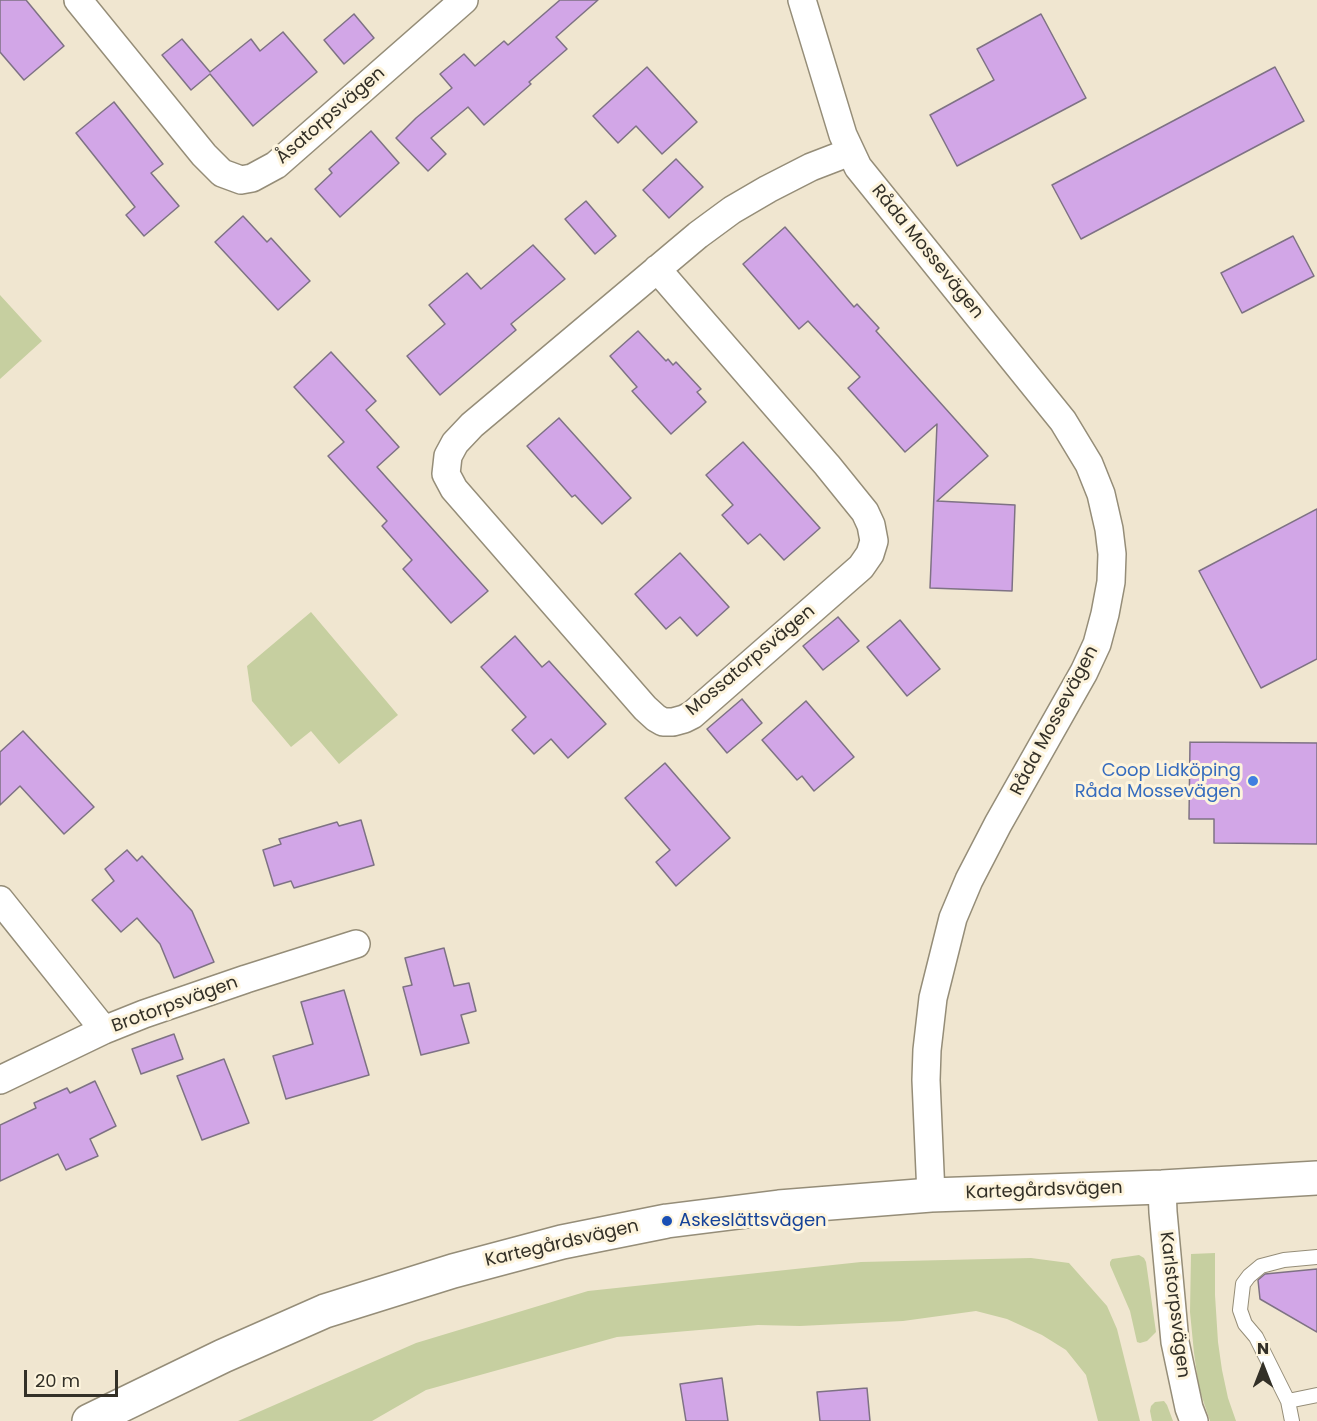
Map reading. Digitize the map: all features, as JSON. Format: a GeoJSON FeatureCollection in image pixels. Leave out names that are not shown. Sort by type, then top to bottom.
{"type":"FeatureCollection","features":[{"type":"Feature","properties":{"kind":"street","name":"Åsatorpsvägen"},"geometry":{"type":"LineString","coordinates":[[78,0],[204,155],[222,173],[241,180],[252,178],[276,165],[464,0]]}},
{"type":"Feature","properties":{"kind":"street","name":"Råda Mossevägen"},"geometry":{"type":"LineString","coordinates":[[802,0],[843,135],[858,167],[1063,422],[1089,464],[1101,494],[1112,554],[1111,582],[1097,644],[1084,672],[998,824],[969,880],[953,918],[933,998],[927,1050],[926,1080],[931,1195]]}},
{"type":"Feature","properties":{"kind":"street","name":"Mossatorpsvägen"},"geometry":{"type":"LineString","coordinates":[[657,269],[846,488],[865,512],[871,525],[874,541],[870,554],[861,567],[692,715],[673,722],[663,722],[645,708],[454,489],[446,474],[448,456],[454,442],[472,425],[657,269],[698,235],[732,210],[768,189],[811,167],[850,152]]}},
{"type":"Feature","properties":{"kind":"street"},"geometry":{"type":"LineString","coordinates":[[0,900],[104,1030]]}},
{"type":"Feature","properties":{"kind":"street","name":"Brotorpsvägen"},"geometry":{"type":"LineString","coordinates":[[0,1080],[104,1030],[144,1014],[356,944]]}},
{"type":"Feature","properties":{"kind":"street","name":"Kartegårdsvägen"},"geometry":{"type":"LineString","coordinates":[[89,1421],[223,1356],[324,1311],[464,1268],[562,1242],[667,1221],[779,1207],[931,1195],[1162,1187],[1317,1178]]}},
{"type":"Feature","properties":{"kind":"street","name":"Karlstorpsvägen"},"geometry":{"type":"LineString","coordinates":[[1162,1187],[1175,1342],[1189,1408],[1194,1421]]}},
{"type":"Feature","properties":{"kind":"lane"},"geometry":{"type":"LineString","coordinates":[[1293,1421],[1288,1401],[1256,1337],[1245,1324],[1240,1310],[1243,1284],[1261,1266],[1284,1260],[1317,1257]]}},
{"type":"Feature","properties":{"kind":"lane"},"geometry":{"type":"LineString","coordinates":[[1288,1401],[1317,1395]]}},
{"type":"Feature","properties":{"kind":"green space"},"geometry":{"type":"Polygon","coordinates":[[[0,295],[42,341],[0,379],[0,295]]]}},
{"type":"Feature","properties":{"kind":"green space"},"geometry":{"type":"Polygon","coordinates":[[[311,612],[398,715],[339,764],[311,731],[291,747],[252,701],[247,666],[311,612]]]}},
{"type":"Feature","properties":{"kind":"green space"},"geometry":{"type":"Polygon","coordinates":[[[1215,1253],[1218,1342],[1228,1398],[1236,1421],[1210,1421],[1199,1388],[1194,1353],[1190,1312],[1191,1254],[1215,1253]]]}},
{"type":"Feature","properties":{"kind":"green space"},"geometry":{"type":"Polygon","coordinates":[[[1139,1255],[1146,1262],[1156,1332],[1147,1341],[1140,1343],[1137,1342],[1130,1311],[1110,1265],[1112,1259],[1139,1255]]]}},
{"type":"Feature","properties":{"kind":"green space"},"geometry":{"type":"Polygon","coordinates":[[[1031,1258],[1069,1263],[1107,1306],[1117,1329],[1140,1421],[1098,1421],[1086,1375],[1066,1350],[1042,1335],[1007,1319],[976,1311],[903,1321],[800,1326],[758,1325],[617,1337],[426,1390],[372,1421],[238,1421],[416,1343],[588,1291],[861,1262],[1031,1258]]]}},
{"type":"Feature","properties":{"kind":"green space"},"geometry":{"type":"Polygon","coordinates":[[[1164,1401],[1173,1421],[1152,1421],[1151,1406],[1155,1402],[1164,1401]]]}},
{"type":"Feature","properties":{"kind":"building"},"geometry":{"type":"Polygon","coordinates":[[[0,0],[26,0],[64,46],[24,80],[0,52],[0,0]]]}},
{"type":"Feature","properties":{"kind":"building"},"geometry":{"type":"Polygon","coordinates":[[[560,0],[598,0],[556,37],[567,49],[484,125],[468,107],[431,138],[446,154],[428,171],[396,138],[452,88],[440,74],[464,54],[475,66],[504,41],[508,45],[560,0]]]}},
{"type":"Feature","properties":{"kind":"building"},"geometry":{"type":"Polygon","coordinates":[[[354,14],[374,38],[344,64],[324,40],[354,14]]]}},
{"type":"Feature","properties":{"kind":"building"},"geometry":{"type":"Polygon","coordinates":[[[1041,14],[1086,98],[957,166],[930,115],[994,80],[977,49],[1041,14]]]}},
{"type":"Feature","properties":{"kind":"building"},"geometry":{"type":"Polygon","coordinates":[[[283,32],[317,72],[253,126],[210,74],[191,90],[162,55],[182,39],[210,72],[251,39],[260,51],[283,32]]]}},
{"type":"Feature","properties":{"kind":"building"},"geometry":{"type":"Polygon","coordinates":[[[647,67],[697,122],[662,154],[636,126],[618,143],[593,116],[647,67]]]}},
{"type":"Feature","properties":{"kind":"building"},"geometry":{"type":"Polygon","coordinates":[[[1275,67],[1304,121],[1081,239],[1052,185],[1275,67]]]}},
{"type":"Feature","properties":{"kind":"building"},"geometry":{"type":"Polygon","coordinates":[[[114,102],[163,164],[151,173],[179,206],[144,236],[126,215],[135,207],[76,133],[114,102]]]}},
{"type":"Feature","properties":{"kind":"building"},"geometry":{"type":"Polygon","coordinates":[[[371,131],[399,163],[340,217],[315,189],[332,173],[329,169],[371,131]]]}},
{"type":"Feature","properties":{"kind":"building"},"geometry":{"type":"Polygon","coordinates":[[[676,159],[703,187],[669,218],[643,190],[676,159]]]}},
{"type":"Feature","properties":{"kind":"building"},"geometry":{"type":"Polygon","coordinates":[[[586,201],[616,236],[595,254],[565,219],[586,201]]]}},
{"type":"Feature","properties":{"kind":"building"},"geometry":{"type":"Polygon","coordinates":[[[243,216],[267,242],[271,238],[310,281],[278,310],[215,242],[243,216]]]}},
{"type":"Feature","properties":{"kind":"building"},"geometry":{"type":"Polygon","coordinates":[[[785,227],[854,307],[857,304],[879,328],[876,331],[988,456],[937,501],[1015,505],[1012,591],[930,588],[937,424],[905,452],[848,388],[860,377],[808,321],[799,329],[743,264],[785,227]]]}},
{"type":"Feature","properties":{"kind":"building"},"geometry":{"type":"Polygon","coordinates":[[[1293,236],[1314,276],[1242,313],[1221,273],[1293,236]]]}},
{"type":"Feature","properties":{"kind":"building"},"geometry":{"type":"Polygon","coordinates":[[[533,245],[565,279],[511,324],[516,330],[440,395],[407,356],[445,324],[429,305],[467,273],[481,289],[533,245]]]}},
{"type":"Feature","properties":{"kind":"building"},"geometry":{"type":"Polygon","coordinates":[[[638,331],[666,361],[668,359],[673,365],[676,362],[701,389],[697,392],[706,402],[671,434],[632,391],[637,387],[610,356],[638,331]]]}},
{"type":"Feature","properties":{"kind":"building"},"geometry":{"type":"Polygon","coordinates":[[[331,352],[376,401],[366,410],[399,447],[377,467],[488,591],[451,623],[403,569],[412,560],[382,526],[387,521],[328,456],[344,442],[294,387],[331,352]]]}},
{"type":"Feature","properties":{"kind":"building"},"geometry":{"type":"Polygon","coordinates":[[[559,418],[631,498],[602,524],[575,495],[572,497],[527,446],[559,418]]]}},
{"type":"Feature","properties":{"kind":"building"},"geometry":{"type":"Polygon","coordinates":[[[743,442],[820,528],[784,560],[760,534],[748,544],[722,515],[733,505],[706,475],[743,442]]]}},
{"type":"Feature","properties":{"kind":"building"},"geometry":{"type":"Polygon","coordinates":[[[1317,509],[1317,659],[1261,688],[1199,571],[1317,509]]]}},
{"type":"Feature","properties":{"kind":"building"},"geometry":{"type":"Polygon","coordinates":[[[680,553],[729,607],[697,636],[680,617],[666,629],[635,594],[680,553]]]}},
{"type":"Feature","properties":{"kind":"building"},"geometry":{"type":"Polygon","coordinates":[[[838,617],[859,641],[823,670],[803,646],[838,617]]]}},
{"type":"Feature","properties":{"kind":"building"},"geometry":{"type":"Polygon","coordinates":[[[900,620],[940,669],[907,696],[867,647],[900,620]]]}},
{"type":"Feature","properties":{"kind":"building"},"geometry":{"type":"Polygon","coordinates":[[[515,636],[542,667],[549,661],[606,724],[568,758],[551,739],[534,754],[512,730],[526,717],[481,667],[515,636]]]}},
{"type":"Feature","properties":{"kind":"building"},"geometry":{"type":"Polygon","coordinates":[[[742,699],[762,723],[727,753],[707,729],[742,699]]]}},
{"type":"Feature","properties":{"kind":"building"},"geometry":{"type":"Polygon","coordinates":[[[806,701],[854,757],[814,791],[802,776],[797,780],[762,740],[806,701]]]}},
{"type":"Feature","properties":{"kind":"building"},"geometry":{"type":"Polygon","coordinates":[[[23,731],[94,807],[64,834],[20,786],[0,805],[0,752],[23,731]]]}},
{"type":"Feature","properties":{"kind":"building","name":"Coop Lidköping Råda Mossevägen"},"geometry":{"type":"Polygon","coordinates":[[[1190,742],[1317,743],[1317,844],[1214,843],[1214,819],[1189,819],[1190,742]]]}},
{"type":"Feature","properties":{"kind":"building"},"geometry":{"type":"Polygon","coordinates":[[[665,763],[730,838],[676,886],[656,862],[670,850],[625,798],[665,763]]]}},
{"type":"Feature","properties":{"kind":"building"},"geometry":{"type":"Polygon","coordinates":[[[361,820],[374,865],[294,888],[291,881],[274,886],[263,850],[281,844],[279,839],[337,822],[339,826],[361,820]]]}},
{"type":"Feature","properties":{"kind":"building"},"geometry":{"type":"Polygon","coordinates":[[[127,850],[137,861],[142,856],[192,911],[214,962],[174,978],[160,944],[137,918],[121,932],[92,900],[114,881],[105,869],[127,850]]]}},
{"type":"Feature","properties":{"kind":"building"},"geometry":{"type":"Polygon","coordinates":[[[444,948],[454,986],[469,983],[476,1011],[461,1015],[469,1043],[421,1055],[403,987],[412,985],[405,958],[444,948]]]}},
{"type":"Feature","properties":{"kind":"building"},"geometry":{"type":"Polygon","coordinates":[[[344,990],[369,1075],[286,1099],[273,1056],[313,1044],[301,1002],[344,990]]]}},
{"type":"Feature","properties":{"kind":"building"},"geometry":{"type":"Polygon","coordinates":[[[174,1034],[183,1059],[141,1074],[132,1049],[174,1034]]]}},
{"type":"Feature","properties":{"kind":"building"},"geometry":{"type":"Polygon","coordinates":[[[224,1059],[249,1123],[202,1140],[177,1076],[224,1059]]]}},
{"type":"Feature","properties":{"kind":"building"},"geometry":{"type":"Polygon","coordinates":[[[95,1081],[116,1126],[90,1139],[98,1156],[66,1170],[58,1154],[0,1181],[0,1125],[36,1108],[34,1103],[67,1088],[70,1093],[95,1081]]]}},
{"type":"Feature","properties":{"kind":"building"},"geometry":{"type":"Polygon","coordinates":[[[1317,1269],[1317,1332],[1260,1299],[1258,1280],[1265,1274],[1317,1269]]]}},
{"type":"Feature","properties":{"kind":"building"},"geometry":{"type":"Polygon","coordinates":[[[722,1378],[728,1421],[686,1421],[680,1384],[722,1378]]]}},
{"type":"Feature","properties":{"kind":"building"},"geometry":{"type":"Polygon","coordinates":[[[867,1388],[870,1421],[820,1421],[817,1392],[867,1388]]]}},
{"type":"Feature","properties":{"kind":"place","name":"Coop Lidköping Råda Mossevägen"},"geometry":{"type":"Point","coordinates":[1253,781]}},
{"type":"Feature","properties":{"kind":"place","name":"Askeslättsvägen"},"geometry":{"type":"Point","coordinates":[667,1221]}}]}
